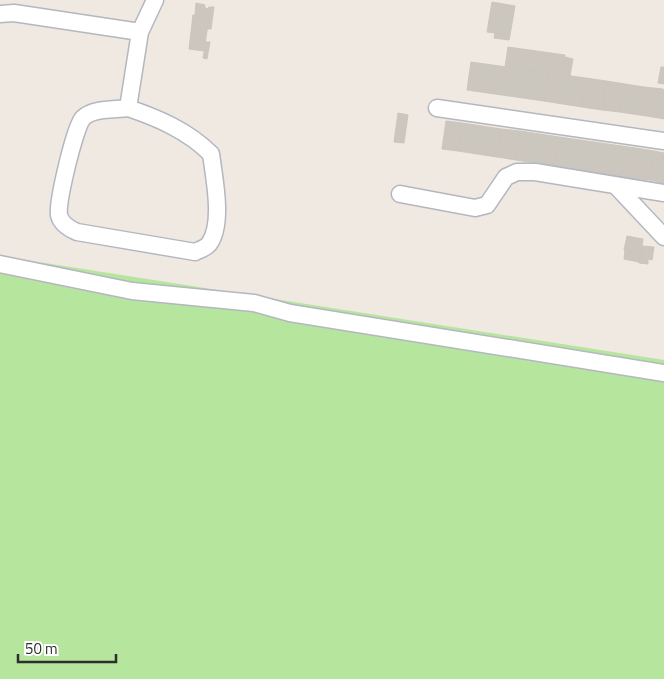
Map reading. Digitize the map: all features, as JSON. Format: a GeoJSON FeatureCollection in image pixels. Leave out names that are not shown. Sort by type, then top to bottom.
{"type":"FeatureCollection","features":[{"type":"Feature","properties":{"kind":"lane"},"geometry":{"type":"LineString","coordinates":[[128,108],[140,32],[155,0]]}},
{"type":"Feature","properties":{"kind":"lane"},"geometry":{"type":"LineString","coordinates":[[0,14],[24,14],[140,32]]}},
{"type":"Feature","properties":{"kind":"lane"},"geometry":{"type":"LineString","coordinates":[[128,108],[153,117],[190,136],[211,154],[217,194],[213,235],[208,245],[195,252],[78,232],[66,227],[59,216],[59,203],[76,129],[83,118],[92,112],[128,108]]}},
{"type":"Feature","properties":{"kind":"lane"},"geometry":{"type":"LineString","coordinates":[[437,108],[664,141]]}},
{"type":"Feature","properties":{"kind":"lane"},"geometry":{"type":"LineString","coordinates":[[400,194],[475,208],[487,205],[502,181],[518,172],[535,172],[664,193]]}},
{"type":"Feature","properties":{"kind":"lane"},"geometry":{"type":"LineString","coordinates":[[616,186],[664,237]]}},
{"type":"Feature","properties":{"kind":"lane"},"geometry":{"type":"LineString","coordinates":[[0,264],[132,291],[254,303],[290,313],[664,373]]}},
{"type":"Feature","properties":{"kind":"green space"},"geometry":{"type":"Polygon","coordinates":[[[0,256],[664,360],[664,679],[0,679],[0,256]]]}},
{"type":"Feature","properties":{"kind":"building"},"geometry":{"type":"Polygon","coordinates":[[[492,2],[515,6],[510,35],[487,32],[492,2]]]}},
{"type":"Feature","properties":{"kind":"building"},"geometry":{"type":"Polygon","coordinates":[[[196,3],[205,5],[203,16],[195,15],[196,3]]]}},
{"type":"Feature","properties":{"kind":"building"},"geometry":{"type":"Polygon","coordinates":[[[205,7],[207,9],[214,7],[211,29],[207,29],[209,17],[203,16],[205,7]]]}},
{"type":"Feature","properties":{"kind":"building"},"geometry":{"type":"Polygon","coordinates":[[[193,15],[209,17],[204,51],[189,49],[193,15]]]}},
{"type":"Feature","properties":{"kind":"building"},"geometry":{"type":"Polygon","coordinates":[[[495,33],[510,35],[509,40],[494,38],[495,33]]]}},
{"type":"Feature","properties":{"kind":"building"},"geometry":{"type":"Polygon","coordinates":[[[206,42],[210,42],[207,59],[203,58],[206,42]]]}},
{"type":"Feature","properties":{"kind":"building"},"geometry":{"type":"Polygon","coordinates":[[[508,47],[565,55],[562,75],[505,67],[508,47]]]}},
{"type":"Feature","properties":{"kind":"building"},"geometry":{"type":"Polygon","coordinates":[[[565,57],[573,59],[570,76],[562,75],[565,57]]]}},
{"type":"Feature","properties":{"kind":"building"},"geometry":{"type":"Polygon","coordinates":[[[471,62],[548,73],[544,101],[467,90],[471,62]]]}},
{"type":"Feature","properties":{"kind":"building"},"geometry":{"type":"Polygon","coordinates":[[[661,67],[664,67],[664,84],[658,83],[661,67]]]}},
{"type":"Feature","properties":{"kind":"building"},"geometry":{"type":"Polygon","coordinates":[[[548,73],[586,78],[582,107],[544,101],[548,73]]]}},
{"type":"Feature","properties":{"kind":"building"},"geometry":{"type":"Polygon","coordinates":[[[586,78],[606,81],[602,110],[582,107],[586,78]]]}},
{"type":"Feature","properties":{"kind":"building"},"geometry":{"type":"Polygon","coordinates":[[[606,81],[625,84],[620,112],[602,110],[606,81]]]}},
{"type":"Feature","properties":{"kind":"building"},"geometry":{"type":"Polygon","coordinates":[[[625,84],[644,87],[640,115],[620,112],[625,84]]]}},
{"type":"Feature","properties":{"kind":"building"},"geometry":{"type":"Polygon","coordinates":[[[644,87],[663,89],[659,118],[640,115],[644,87]]]}},
{"type":"Feature","properties":{"kind":"building"},"geometry":{"type":"Polygon","coordinates":[[[664,89],[664,119],[659,118],[664,89]]]}},
{"type":"Feature","properties":{"kind":"building"},"geometry":{"type":"Polygon","coordinates":[[[398,113],[408,115],[404,143],[394,142],[398,113]]]}},
{"type":"Feature","properties":{"kind":"building"},"geometry":{"type":"Polygon","coordinates":[[[446,121],[462,123],[458,151],[442,149],[446,121]]]}},
{"type":"Feature","properties":{"kind":"building"},"geometry":{"type":"Polygon","coordinates":[[[462,123],[501,129],[497,157],[458,151],[462,123]]]}},
{"type":"Feature","properties":{"kind":"building"},"geometry":{"type":"Polygon","coordinates":[[[501,129],[520,131],[516,160],[497,157],[501,129]]]}},
{"type":"Feature","properties":{"kind":"building"},"geometry":{"type":"Polygon","coordinates":[[[520,131],[559,137],[555,166],[516,160],[520,131]]]}},
{"type":"Feature","properties":{"kind":"building"},"geometry":{"type":"Polygon","coordinates":[[[559,137],[635,148],[631,178],[555,166],[559,137]]]}},
{"type":"Feature","properties":{"kind":"building"},"geometry":{"type":"Polygon","coordinates":[[[635,148],[654,151],[650,180],[631,178],[635,148]]]}},
{"type":"Feature","properties":{"kind":"building"},"geometry":{"type":"Polygon","coordinates":[[[654,151],[664,153],[664,183],[650,180],[654,151]]]}},
{"type":"Feature","properties":{"kind":"building"},"geometry":{"type":"Polygon","coordinates":[[[627,236],[643,239],[641,253],[624,250],[627,236]]]}},
{"type":"Feature","properties":{"kind":"building"},"geometry":{"type":"Polygon","coordinates":[[[642,246],[654,247],[652,260],[648,259],[648,264],[639,263],[642,246]]]}},
{"type":"Feature","properties":{"kind":"building"},"geometry":{"type":"Polygon","coordinates":[[[625,250],[641,253],[639,262],[624,259],[625,250]]]}}]}
